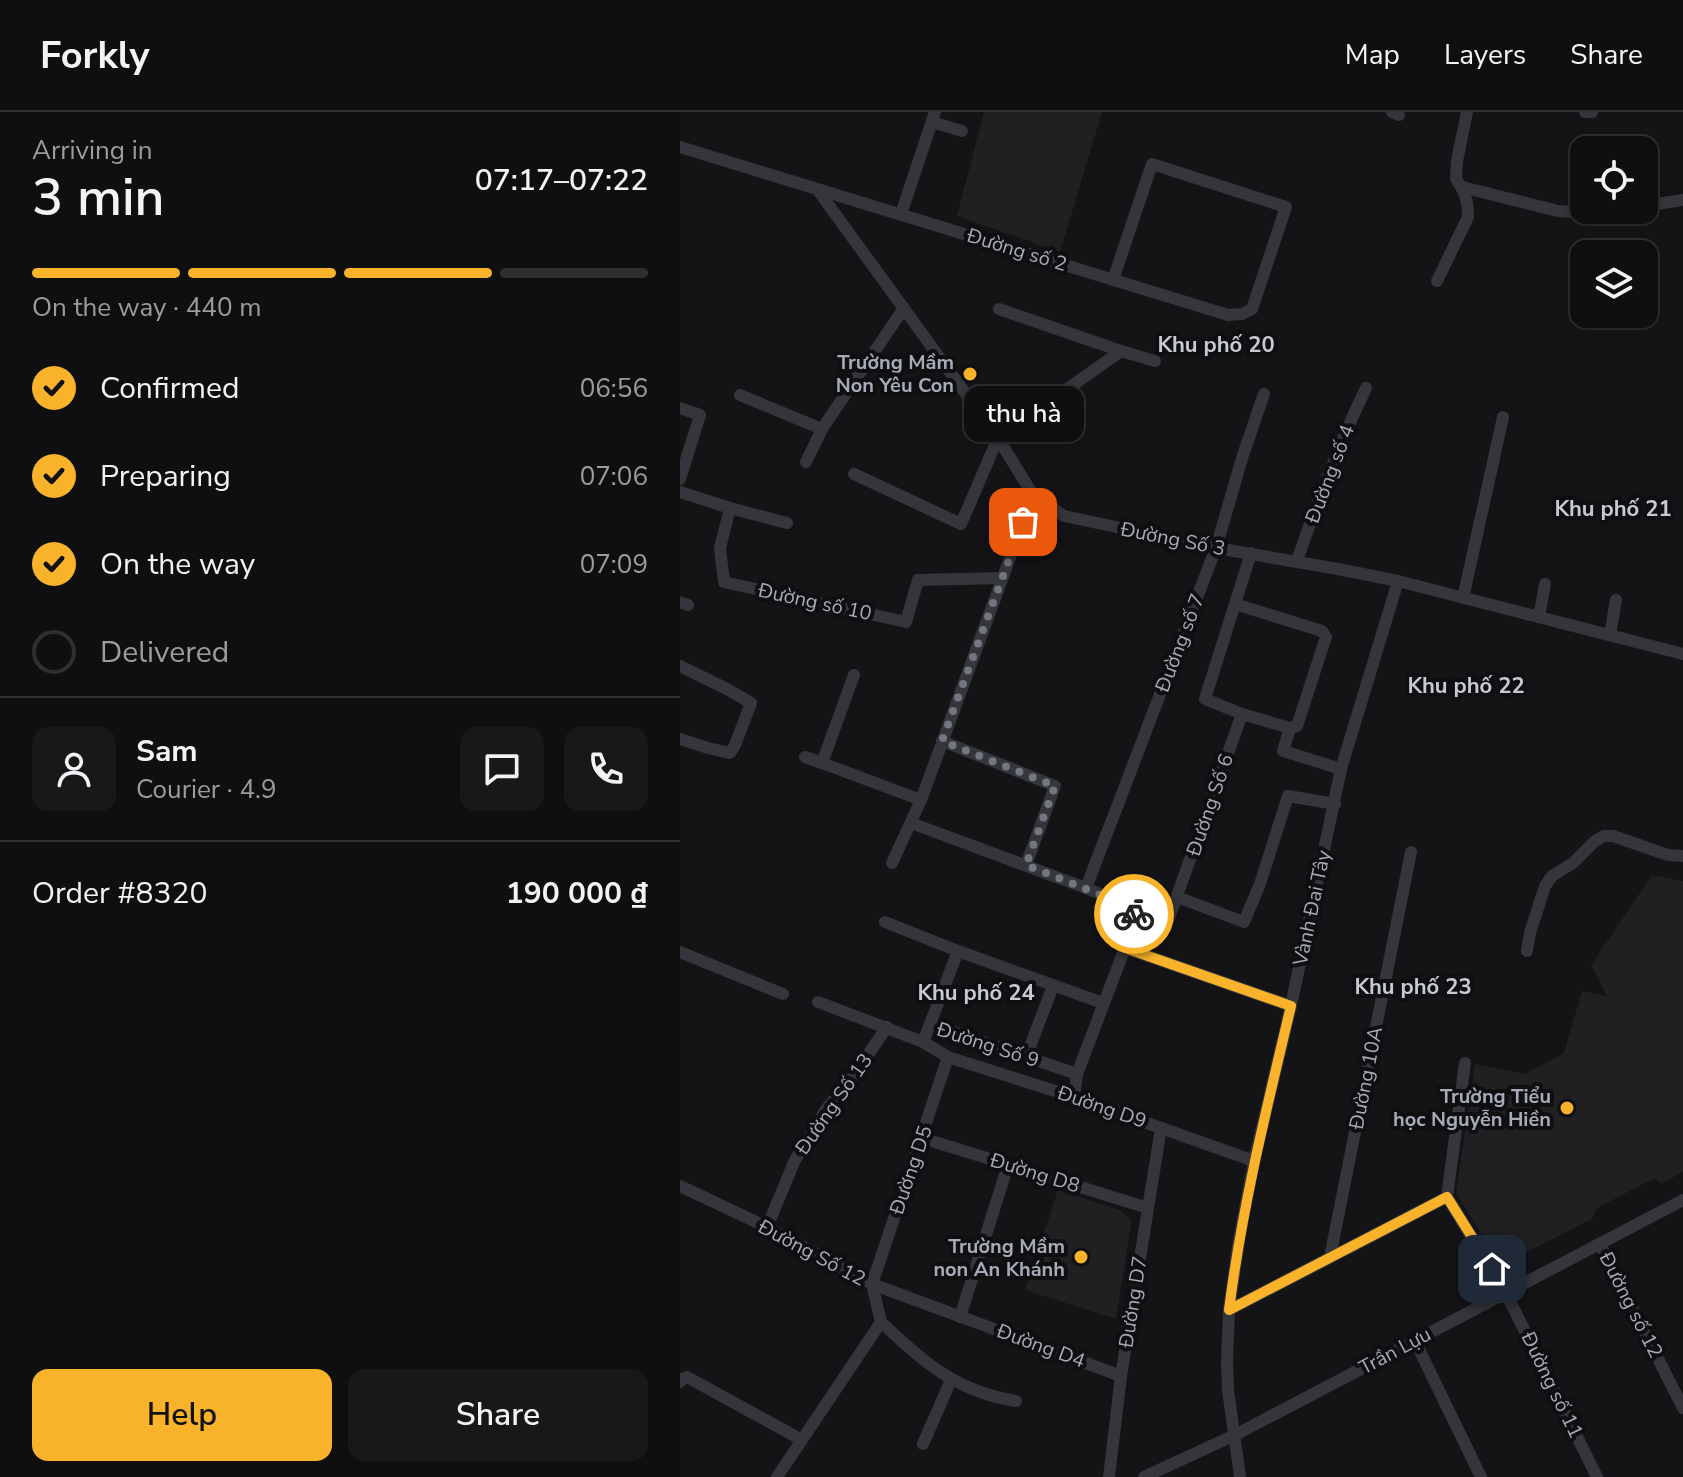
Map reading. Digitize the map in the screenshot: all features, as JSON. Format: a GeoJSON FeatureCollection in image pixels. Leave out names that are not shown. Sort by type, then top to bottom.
{"type":"FeatureCollection","features":[{"type":"Feature","properties":{"kind":"street"},"geometry":{"type":"LineString","coordinates":[[1437,281],[1468,217],[1469,205],[1456,179],[1467,112]]}},
{"type":"Feature","properties":{"kind":"street"},"geometry":{"type":"LineString","coordinates":[[901,214],[933,117],[962,131]]}},
{"type":"Feature","properties":{"kind":"street","name":"Đường số 2"},"geometry":{"type":"LineString","coordinates":[[680,147],[901,214],[1113,280],[1228,315],[1242,314],[1252,309],[1286,207],[1152,164],[1113,280]]}},
{"type":"Feature","properties":{"kind":"street"},"geometry":{"type":"LineString","coordinates":[[1462,187],[1570,212]]}},
{"type":"Feature","properties":{"kind":"street","name":"Đường Số 3"},"geometry":{"type":"LineString","coordinates":[[817,189],[998,438],[1033,495],[1064,516],[1398,581],[1683,654]]}},
{"type":"Feature","properties":{"kind":"street"},"geometry":{"type":"LineString","coordinates":[[1658,204],[1683,200]]}},
{"type":"Feature","properties":{"kind":"street"},"geometry":{"type":"LineString","coordinates":[[806,462],[822,429],[904,308]]}},
{"type":"Feature","properties":{"kind":"street"},"geometry":{"type":"LineString","coordinates":[[999,309],[1155,361]]}},
{"type":"Feature","properties":{"kind":"street"},"geometry":{"type":"LineString","coordinates":[[854,474],[961,524],[998,438],[1121,351]]}},
{"type":"Feature","properties":{"kind":"street","name":"Đường số 4"},"geometry":{"type":"LineString","coordinates":[[1297,561],[1320,492],[1366,388]]}},
{"type":"Feature","properties":{"kind":"street","name":"Đường số 7"},"geometry":{"type":"LineString","coordinates":[[1086,888],[1216,548],[1264,394]]}},
{"type":"Feature","properties":{"kind":"street"},"geometry":{"type":"LineString","coordinates":[[740,395],[822,429]]}},
{"type":"Feature","properties":{"kind":"street"},"geometry":{"type":"LineString","coordinates":[[680,408],[700,415],[680,479]]}},
{"type":"Feature","properties":{"kind":"street"},"geometry":{"type":"LineString","coordinates":[[1463,598],[1503,417]]}},
{"type":"Feature","properties":{"kind":"street"},"geometry":{"type":"LineString","coordinates":[[1492,469],[1507,473]]}},
{"type":"Feature","properties":{"kind":"street"},"geometry":{"type":"LineString","coordinates":[[680,492],[787,523]]}},
{"type":"Feature","properties":{"kind":"street"},"geometry":{"type":"LineString","coordinates":[[892,863],[921,800],[1033,495]]}},
{"type":"Feature","properties":{"kind":"street","name":"Đường số 10"},"geometry":{"type":"LineString","coordinates":[[730,508],[720,548],[724,582],[906,622],[918,580],[1002,578]]}},
{"type":"Feature","properties":{"kind":"street"},"geometry":{"type":"LineString","coordinates":[[1235,604],[1322,631],[1326,637],[1297,726],[1290,728],[1242,714],[1205,699],[1251,553]]}},
{"type":"Feature","properties":{"kind":"street","name":"Vành Đai Tây"},"geometry":{"type":"LineString","coordinates":[[1240,1477],[1227,1361],[1229,1310],[1239,1240],[1341,769],[1398,581]]}},
{"type":"Feature","properties":{"kind":"street"},"geometry":{"type":"LineString","coordinates":[[1539,617],[1545,584]]}},
{"type":"Feature","properties":{"kind":"street"},"geometry":{"type":"LineString","coordinates":[[1610,635],[1616,600]]}},
{"type":"Feature","properties":{"kind":"street"},"geometry":{"type":"LineString","coordinates":[[680,666],[751,703],[730,753],[680,739]]}},
{"type":"Feature","properties":{"kind":"street"},"geometry":{"type":"LineString","coordinates":[[822,763],[854,675]]}},
{"type":"Feature","properties":{"kind":"street","name":"Đường Số 6"},"geometry":{"type":"LineString","coordinates":[[1177,897],[1242,714]]}},
{"type":"Feature","properties":{"kind":"street"},"geometry":{"type":"LineString","coordinates":[[1290,728],[1283,751],[1341,769]]}},
{"type":"Feature","properties":{"kind":"street"},"geometry":{"type":"LineString","coordinates":[[942,741],[1055,786],[1026,865]]}},
{"type":"Feature","properties":{"kind":"street"},"geometry":{"type":"LineString","coordinates":[[805,757],[921,800]]}},
{"type":"Feature","properties":{"kind":"street"},"geometry":{"type":"LineString","coordinates":[[911,823],[1136,909],[1169,918],[1177,897],[1244,922],[1260,884],[1288,796],[1335,804]]}},
{"type":"Feature","properties":{"kind":"street"},"geometry":{"type":"LineString","coordinates":[[1527,951],[1545,886],[1552,876],[1573,863],[1595,841],[1604,836],[1613,836],[1668,855],[1683,856]]}},
{"type":"Feature","properties":{"kind":"street","name":"Đường 10A"},"geometry":{"type":"LineString","coordinates":[[1330,1257],[1411,852]]}},
{"type":"Feature","properties":{"kind":"street"},"geometry":{"type":"LineString","coordinates":[[1074,1097],[1077,1074],[1125,948],[1136,909]]}},
{"type":"Feature","properties":{"kind":"street"},"geometry":{"type":"LineString","coordinates":[[885,922],[1103,1003]]}},
{"type":"Feature","properties":{"kind":"street"},"geometry":{"type":"LineString","coordinates":[[1125,948],[1291,1006]]}},
{"type":"Feature","properties":{"kind":"street"},"geometry":{"type":"LineString","coordinates":[[930,1024],[958,951]]}},
{"type":"Feature","properties":{"kind":"street"},"geometry":{"type":"LineString","coordinates":[[680,952],[783,994]]}},
{"type":"Feature","properties":{"kind":"street"},"geometry":{"type":"LineString","coordinates":[[1026,1057],[1053,986]]}},
{"type":"Feature","properties":{"kind":"street","name":"Đường Số 9"},"geometry":{"type":"LineString","coordinates":[[818,1002],[923,1042],[930,1024],[1077,1074]]}},
{"type":"Feature","properties":{"kind":"street","name":"Đường Số 13"},"geometry":{"type":"LineString","coordinates":[[767,1227],[795,1160],[827,1108],[887,1027]]}},
{"type":"Feature","properties":{"kind":"street","name":"Đường D9"},"geometry":{"type":"LineString","coordinates":[[923,1042],[948,1057],[1074,1097],[1254,1161]]}},
{"type":"Feature","properties":{"kind":"street","name":"Đường D5"},"geometry":{"type":"LineString","coordinates":[[872,1284],[948,1057]]}},
{"type":"Feature","properties":{"kind":"street"},"geometry":{"type":"LineString","coordinates":[[1465,1063],[1447,1197],[1506,1293]]}},
{"type":"Feature","properties":{"kind":"street","name":"Đường D7"},"geometry":{"type":"LineString","coordinates":[[1109,1477],[1121,1376],[1161,1128]]}},
{"type":"Feature","properties":{"kind":"street","name":"Đường D8"},"geometry":{"type":"LineString","coordinates":[[922,1138],[1148,1208]]}},
{"type":"Feature","properties":{"kind":"street"},"geometry":{"type":"LineString","coordinates":[[960,1317],[1008,1165]]}},
{"type":"Feature","properties":{"kind":"street","name":"Đường Số 12"},"geometry":{"type":"LineString","coordinates":[[680,1186],[767,1227],[872,1284],[881,1322]]}},
{"type":"Feature","properties":{"kind":"street"},"geometry":{"type":"LineString","coordinates":[[1229,1310],[1447,1197]]}},
{"type":"Feature","properties":{"kind":"street","name":"Trần Lựu"},"geometry":{"type":"LineString","coordinates":[[1144,1477],[1235,1435],[1683,1200]]}},
{"type":"Feature","properties":{"kind":"street","name":"Đường số 12"},"geometry":{"type":"LineString","coordinates":[[1600,1244],[1683,1408]]}},
{"type":"Feature","properties":{"kind":"street","name":"Đường D4"},"geometry":{"type":"LineString","coordinates":[[872,1284],[1121,1376]]}},
{"type":"Feature","properties":{"kind":"street","name":"Đường số 11"},"geometry":{"type":"LineString","coordinates":[[1506,1293],[1597,1477]]}},
{"type":"Feature","properties":{"kind":"street"},"geometry":{"type":"LineString","coordinates":[[777,1477],[881,1322],[916,1355],[951,1380],[992,1397],[1016,1401]]}},
{"type":"Feature","properties":{"kind":"street"},"geometry":{"type":"LineString","coordinates":[[1415,1341],[1481,1477]]}},
{"type":"Feature","properties":{"kind":"street"},"geometry":{"type":"LineString","coordinates":[[680,1382],[687,1377],[802,1440]]}},
{"type":"Feature","properties":{"kind":"street"},"geometry":{"type":"LineString","coordinates":[[923,1444],[951,1380]]}},
{"type":"Feature","properties":{"kind":"shaded area"},"geometry":{"type":"Polygon","coordinates":[[[984,112],[1102,112],[1060,252],[957,216],[984,112]]]}},
{"type":"Feature","properties":{"kind":"shaded area","name":"Trường Tiểu học Nguyễn Hiền"},"geometry":{"type":"Polygon","coordinates":[[[1652,875],[1683,881],[1683,1172],[1661,1184],[1655,1178],[1597,1208],[1592,1219],[1517,1257],[1492,1251],[1456,1193],[1475,1064],[1525,1074],[1564,1053],[1582,991],[1607,996],[1591,965],[1652,875]]]}},
{"type":"Feature","properties":{"kind":"shaded area","name":"Trường Mầm non An Khánh"},"geometry":{"type":"Polygon","coordinates":[[[1058,1190],[1120,1210],[1130,1219],[1116,1319],[1025,1290],[1058,1190]]]}},
{"type":"Feature","properties":{"kind":"way so far"},"geometry":{"type":"LineString","coordinates":[[1023,522],[942,741],[1055,786],[1026,865],[1136,909],[1134,914]]}},
{"type":"Feature","properties":{"kind":"place","name":"Trường Mầm Non Yêu Con"},"geometry":{"type":"Point","coordinates":[970,374]}},
{"type":"Feature","properties":{"kind":"place","name":"thu hà"},"geometry":{"type":"Point","coordinates":[1023,522]}},
{"type":"Feature","properties":{"kind":"place","name":"Trường Tiểu học Nguyễn Hiền"},"geometry":{"type":"Point","coordinates":[1567,1108]}},
{"type":"Feature","properties":{"kind":"place","name":"Trường Mầm non An Khánh"},"geometry":{"type":"Point","coordinates":[1081,1257]}},
{"type":"Feature","properties":{"kind":"district","name":"Khu phố 20"},"geometry":{"type":"Point","coordinates":[1216,345]}},
{"type":"Feature","properties":{"kind":"district","name":"Khu phố 21"},"geometry":{"type":"Point","coordinates":[1613,509]}},
{"type":"Feature","properties":{"kind":"district","name":"Khu phố 22"},"geometry":{"type":"Point","coordinates":[1466,686]}},
{"type":"Feature","properties":{"kind":"district","name":"Khu phố 23"},"geometry":{"type":"Point","coordinates":[1413,987]}},
{"type":"Feature","properties":{"kind":"district","name":"Khu phố 24"},"geometry":{"type":"Point","coordinates":[976,993]}},
{"type":"Feature","properties":{"kind":"route"},"geometry":{"type":"LineString","coordinates":[[1134,914],[1125,948],[1291,1006],[1254,1161],[1229,1310],[1447,1197],[1492,1269]]}}]}
